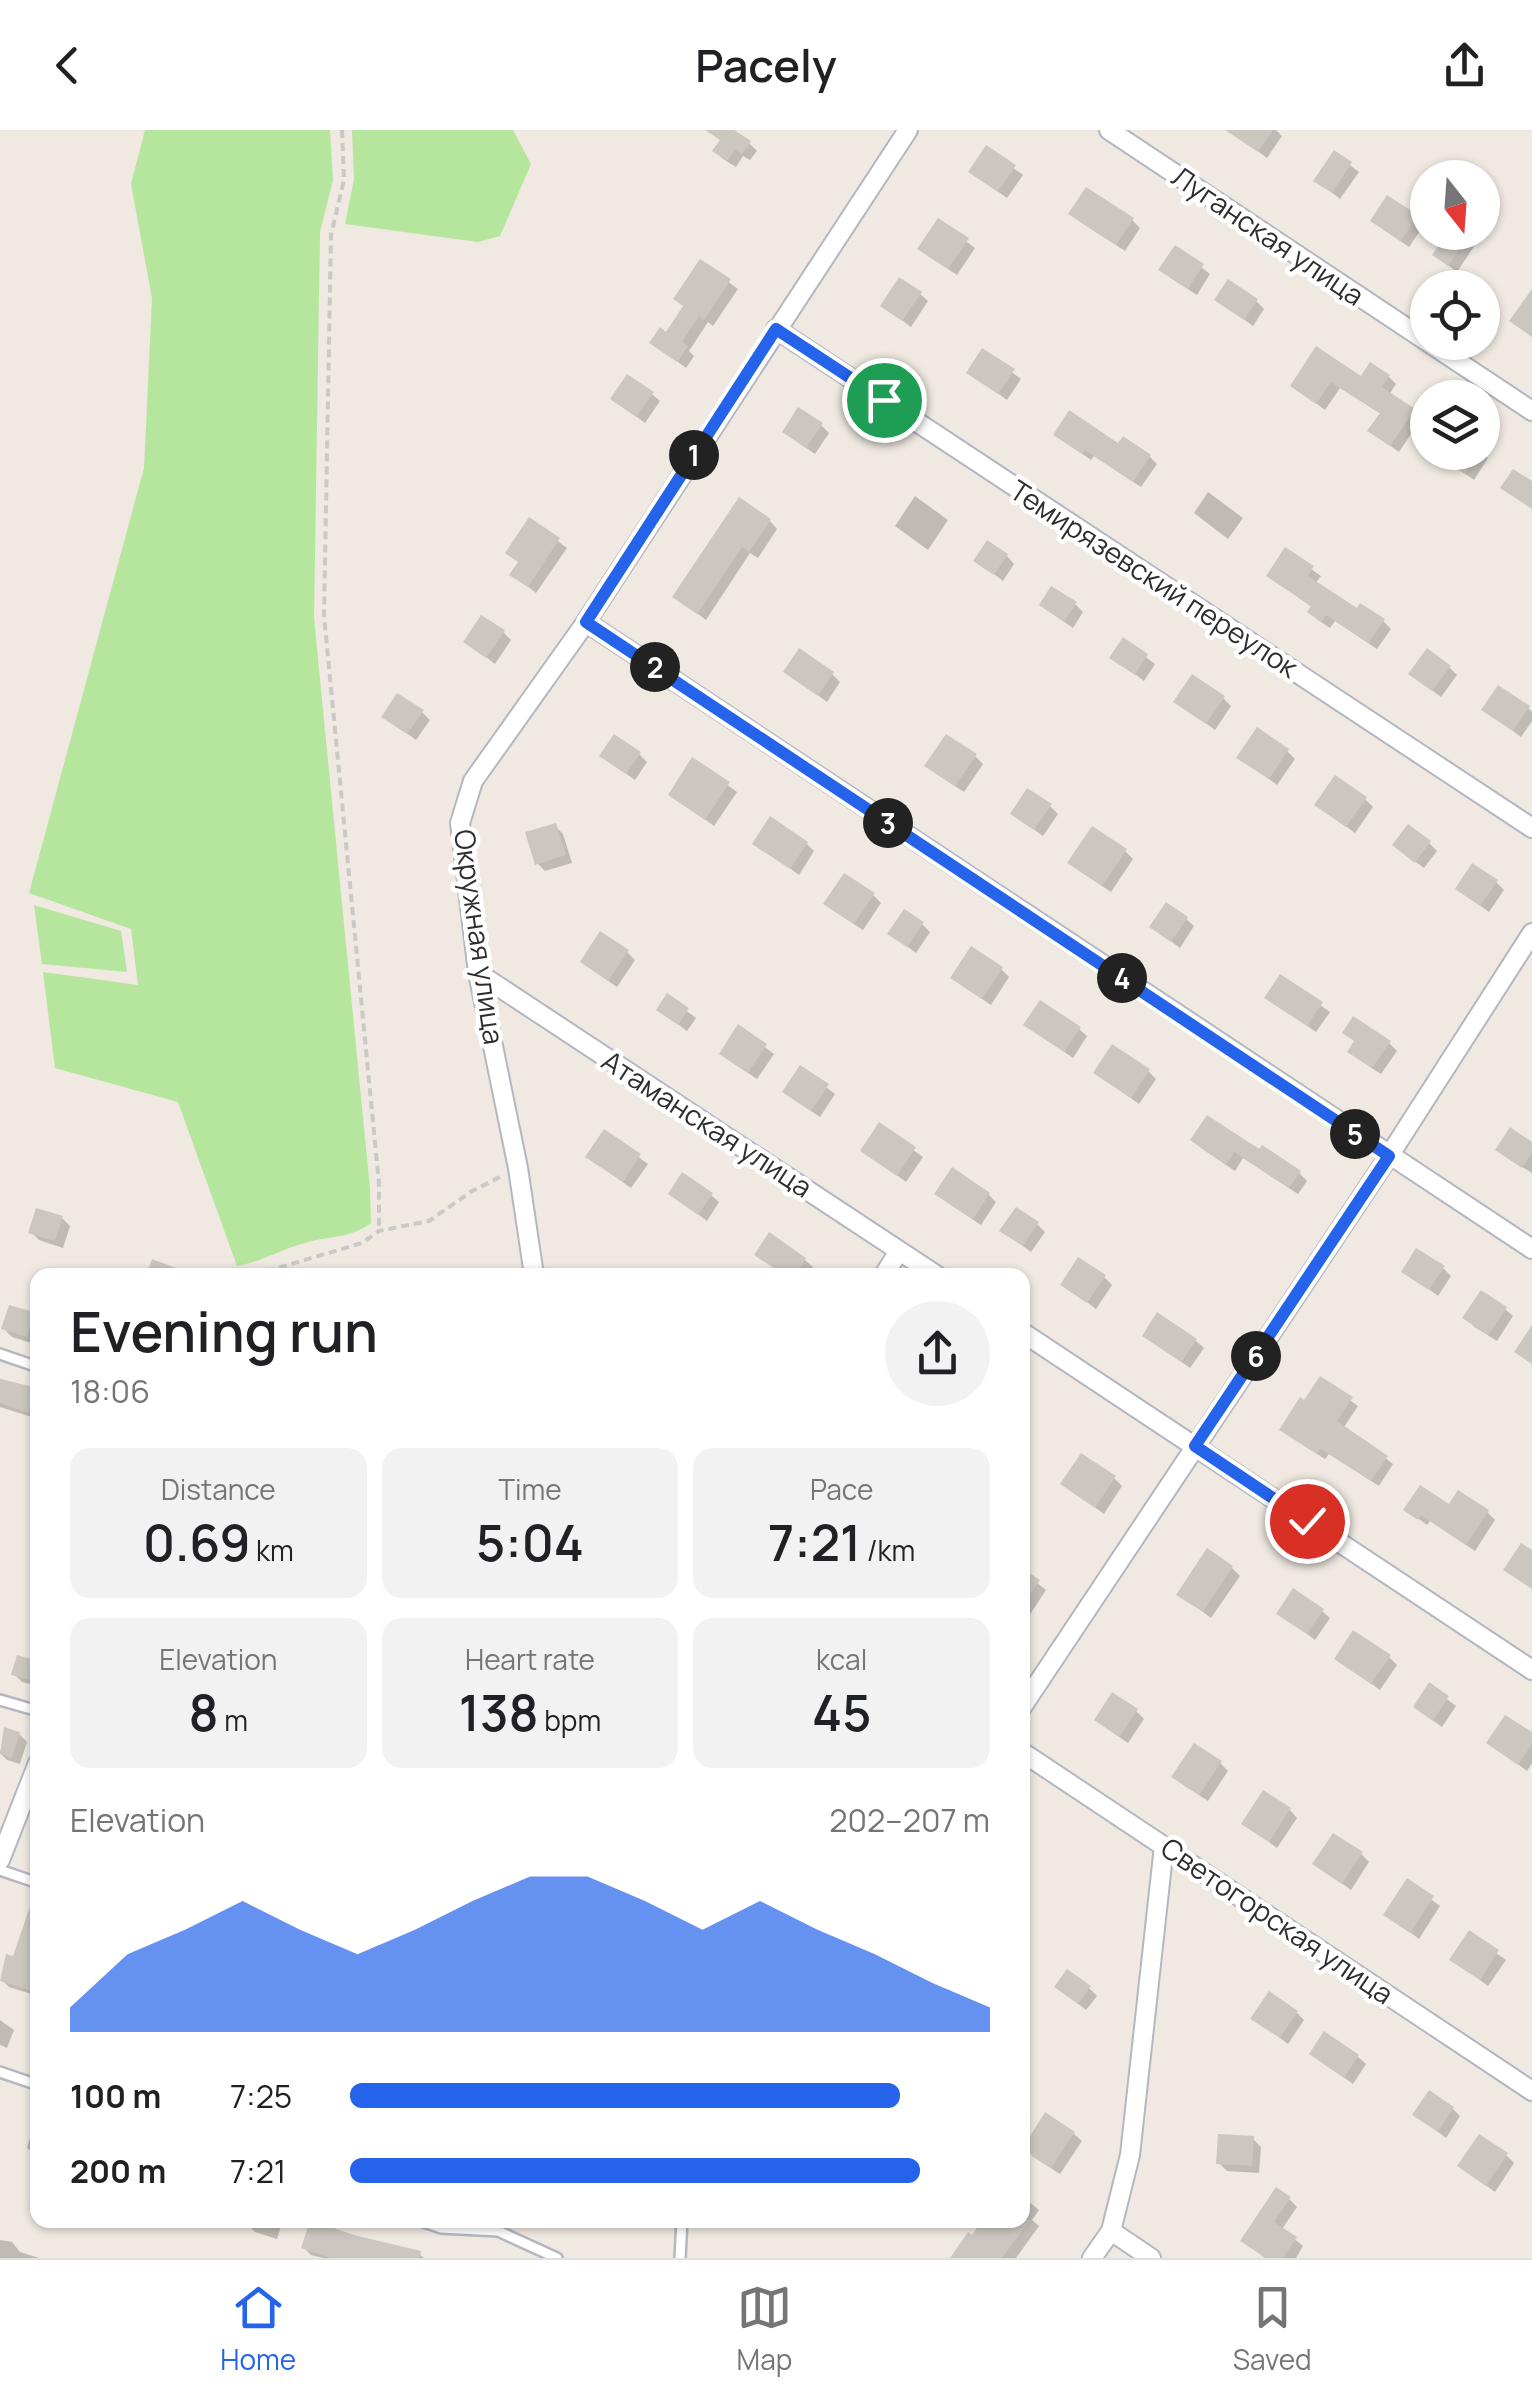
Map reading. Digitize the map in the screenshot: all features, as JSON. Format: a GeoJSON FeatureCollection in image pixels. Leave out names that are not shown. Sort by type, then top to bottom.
{"type":"FeatureCollection","features":[{"type":"Feature","properties":{"kind":"street","name":"Окружная улица"},"geometry":{"type":"LineString","coordinates":[[533,1268],[518,1168],[478,973],[460,822],[473,780],[586,622],[908,130]]}},
{"type":"Feature","properties":{"kind":"street","name":"Луганская улица"},"geometry":{"type":"LineString","coordinates":[[1109,130],[1410,330]]}},
{"type":"Feature","properties":{"kind":"street","name":"Темирязевский переулок"},"geometry":{"type":"LineString","coordinates":[[776,329],[1532,828]]}},
{"type":"Feature","properties":{"kind":"street","name":"Луганская улица"},"geometry":{"type":"LineString","coordinates":[[1455,360],[1532,412]]}},
{"type":"Feature","properties":{"kind":"street"},"geometry":{"type":"LineString","coordinates":[[586,622],[1532,1249]]}},
{"type":"Feature","properties":{"kind":"street"},"geometry":{"type":"LineString","coordinates":[[1030,1695],[1389,1156],[1532,933]]}},
{"type":"Feature","properties":{"kind":"street","name":"Атаманская улица"},"geometry":{"type":"LineString","coordinates":[[478,973],[926,1268]]}},
{"type":"Feature","properties":{"kind":"street"},"geometry":{"type":"LineString","coordinates":[[888,1268],[899,1250]]}},
{"type":"Feature","properties":{"kind":"street"},"geometry":{"type":"LineString","coordinates":[[1030,1337],[1532,1670]]}},
{"type":"Feature","properties":{"kind":"street","name":"Светогорская улица"},"geometry":{"type":"LineString","coordinates":[[1030,1757],[1532,2091]]}},
{"type":"Feature","properties":{"kind":"street"},"geometry":{"type":"LineString","coordinates":[[0,1860],[30,1783]]}},
{"type":"Feature","properties":{"kind":"street"},"geometry":{"type":"LineString","coordinates":[[1092,2258],[1111,2231],[1130,2155],[1164,1846]]}},
{"type":"Feature","properties":{"kind":"street"},"geometry":{"type":"LineString","coordinates":[[1111,2231],[1151,2258]]}},
{"type":"Feature","properties":{"kind":"lane"},"geometry":{"type":"LineString","coordinates":[[0,1354],[30,1364]]}},
{"type":"Feature","properties":{"kind":"lane"},"geometry":{"type":"LineString","coordinates":[[0,1700],[30,1709]]}},
{"type":"Feature","properties":{"kind":"lane"},"geometry":{"type":"LineString","coordinates":[[0,1870],[30,1879]]}},
{"type":"Feature","properties":{"kind":"lane"},"geometry":{"type":"LineString","coordinates":[[0,2072],[30,2082]]}},
{"type":"Feature","properties":{"kind":"lane"},"geometry":{"type":"LineString","coordinates":[[442,2228],[498,2231],[558,2258]]}},
{"type":"Feature","properties":{"kind":"lane"},"geometry":{"type":"LineString","coordinates":[[680,2258],[682,2228]]}},
{"type":"Feature","properties":{"kind":"path"},"geometry":{"type":"LineString","coordinates":[[342,130],[344,180],[331,235],[324,616],[379,1184],[379,1232]]}},
{"type":"Feature","properties":{"kind":"path"},"geometry":{"type":"LineString","coordinates":[[278,1268],[362,1243],[379,1232],[429,1221],[472,1191],[518,1168]]}},
{"type":"Feature","properties":{"kind":"green space"},"geometry":{"type":"Polygon","coordinates":[[[145,130],[330,130],[333,180],[320,232],[314,618],[371,1223],[348,1234],[299,1245],[237,1266],[178,1102],[55,1068],[43,972],[138,985],[131,929],[29,893],[144,468],[152,298],[131,184],[145,130]]]}},
{"type":"Feature","properties":{"kind":"green space"},"geometry":{"type":"Polygon","coordinates":[[[352,130],[513,130],[531,164],[500,236],[478,242],[345,224],[354,179],[352,130]]]}},
{"type":"Feature","properties":{"kind":"green space"},"geometry":{"type":"Polygon","coordinates":[[[34,905],[121,931],[127,972],[42,964],[34,905]]]}},
{"type":"Feature","properties":{"kind":"building"},"geometry":{"type":"Polygon","coordinates":[[[705,130],[734,130],[751,141],[742,154],[735,150],[727,161],[712,151],[720,140],[705,130]]]}},
{"type":"Feature","properties":{"kind":"building"},"geometry":{"type":"Polygon","coordinates":[[[1225,130],[1273,130],[1258,152],[1225,130]]]}},
{"type":"Feature","properties":{"kind":"building"},"geometry":{"type":"Polygon","coordinates":[[[986,145],[1016,165],[998,192],[968,172],[986,145]]]}},
{"type":"Feature","properties":{"kind":"building"},"geometry":{"type":"Polygon","coordinates":[[[1334,150],[1352,162],[1332,193],[1313,181],[1334,150]]]}},
{"type":"Feature","properties":{"kind":"building"},"geometry":{"type":"Polygon","coordinates":[[[1086,187],[1134,218],[1116,245],[1068,214],[1086,187]]]}},
{"type":"Feature","properties":{"kind":"building"},"geometry":{"type":"Polygon","coordinates":[[[1387,195],[1410,210],[1410,227],[1401,241],[1370,221],[1387,195]]]}},
{"type":"Feature","properties":{"kind":"building"},"geometry":{"type":"Polygon","coordinates":[[[938,218],[969,238],[948,269],[917,249],[938,218]]]}},
{"type":"Feature","properties":{"kind":"building"},"geometry":{"type":"Polygon","coordinates":[[[1175,245],[1204,264],[1188,289],[1158,270],[1175,245]]]}},
{"type":"Feature","properties":{"kind":"building"},"geometry":{"type":"Polygon","coordinates":[[[1435,250],[1459,250],[1448,266],[1432,255],[1435,250]]]}},
{"type":"Feature","properties":{"kind":"building"},"geometry":{"type":"Polygon","coordinates":[[[700,259],[731,279],[704,320],[699,316],[682,342],[688,346],[677,362],[649,343],[660,327],[666,332],[683,306],[673,299],[700,259]]]}},
{"type":"Feature","properties":{"kind":"building"},"geometry":{"type":"Polygon","coordinates":[[[899,277],[922,292],[902,321],[880,306],[899,277]]]}},
{"type":"Feature","properties":{"kind":"building"},"geometry":{"type":"Polygon","coordinates":[[[1228,279],[1258,299],[1244,320],[1214,300],[1228,279]]]}},
{"type":"Feature","properties":{"kind":"building"},"geometry":{"type":"Polygon","coordinates":[[[1532,289],[1532,337],[1509,321],[1532,289]]]}},
{"type":"Feature","properties":{"kind":"building"},"geometry":{"type":"Polygon","coordinates":[[[1316,346],[1361,376],[1370,362],[1390,375],[1382,387],[1410,406],[1410,416],[1390,446],[1367,431],[1380,413],[1331,382],[1316,404],[1290,386],[1316,346]]]}},
{"type":"Feature","properties":{"kind":"building"},"geometry":{"type":"Polygon","coordinates":[[[982,348],[1015,369],[998,394],[966,373],[982,348]]]}},
{"type":"Feature","properties":{"kind":"building"},"geometry":{"type":"Polygon","coordinates":[[[627,374],[654,392],[636,417],[610,399],[627,374]]]}},
{"type":"Feature","properties":{"kind":"building"},"geometry":{"type":"Polygon","coordinates":[[[798,407],[823,423],[806,448],[782,432],[798,407]]]}},
{"type":"Feature","properties":{"kind":"building"},"geometry":{"type":"Polygon","coordinates":[[[1069,410],[1118,443],[1123,436],[1151,455],[1133,482],[1085,450],[1082,454],[1053,435],[1069,410]]]}},
{"type":"Feature","properties":{"kind":"building"},"geometry":{"type":"Polygon","coordinates":[[[1513,469],[1532,481],[1532,509],[1500,488],[1513,469]]]}},
{"type":"Feature","properties":{"kind":"building"},"geometry":{"type":"Polygon","coordinates":[[[739,497],[771,519],[749,552],[742,547],[697,614],[672,597],[739,497]]]}},
{"type":"Feature","properties":{"kind":"building"},"geometry":{"type":"Polygon","coordinates":[[[529,517],[560,538],[528,587],[509,575],[518,562],[505,553],[529,517]]]}},
{"type":"Feature","properties":{"kind":"building"},"geometry":{"type":"Polygon","coordinates":[[[987,540],[1008,554],[994,575],[973,561],[987,540]]]}},
{"type":"Feature","properties":{"kind":"building"},"geometry":{"type":"Polygon","coordinates":[[[1285,547],[1314,566],[1308,576],[1357,608],[1360,603],[1385,619],[1369,643],[1326,615],[1321,622],[1307,612],[1311,606],[1266,576],[1285,547]]]}},
{"type":"Feature","properties":{"kind":"building"},"geometry":{"type":"Polygon","coordinates":[[[1051,586],[1077,602],[1064,622],[1039,605],[1051,586]]]}},
{"type":"Feature","properties":{"kind":"building"},"geometry":{"type":"Polygon","coordinates":[[[481,615],[505,630],[486,658],[463,642],[481,615]]]}},
{"type":"Feature","properties":{"kind":"building"},"geometry":{"type":"Polygon","coordinates":[[[1123,637],[1148,654],[1135,675],[1109,658],[1123,637]]]}},
{"type":"Feature","properties":{"kind":"building"},"geometry":{"type":"Polygon","coordinates":[[[799,648],[834,672],[818,696],[783,672],[799,648]]]}},
{"type":"Feature","properties":{"kind":"building"},"geometry":{"type":"Polygon","coordinates":[[[1427,648],[1451,666],[1432,691],[1408,674],[1427,648]]]}},
{"type":"Feature","properties":{"kind":"building"},"geometry":{"type":"Polygon","coordinates":[[[1192,674],[1225,696],[1206,724],[1173,702],[1192,674]]]}},
{"type":"Feature","properties":{"kind":"building"},"geometry":{"type":"Polygon","coordinates":[[[1498,685],[1530,706],[1513,731],[1481,710],[1498,685]]]}},
{"type":"Feature","properties":{"kind":"building"},"geometry":{"type":"Polygon","coordinates":[[[397,693],[424,710],[407,734],[381,717],[397,693]]]}},
{"type":"Feature","properties":{"kind":"building"},"geometry":{"type":"Polygon","coordinates":[[[1257,727],[1289,749],[1269,779],[1236,758],[1257,727]]]}},
{"type":"Feature","properties":{"kind":"building"},"geometry":{"type":"Polygon","coordinates":[[[614,734],[641,752],[626,774],[599,756],[614,734]]]}},
{"type":"Feature","properties":{"kind":"building"},"geometry":{"type":"Polygon","coordinates":[[[946,734],[977,754],[955,786],[924,766],[946,734]]]}},
{"type":"Feature","properties":{"kind":"building"},"geometry":{"type":"Polygon","coordinates":[[[692,757],[730,782],[705,820],[668,795],[692,757]]]}},
{"type":"Feature","properties":{"kind":"building"},"geometry":{"type":"Polygon","coordinates":[[[1335,775],[1367,797],[1346,827],[1314,805],[1335,775]]]}},
{"type":"Feature","properties":{"kind":"building"},"geometry":{"type":"Polygon","coordinates":[[[1027,788],[1052,804],[1034,830],[1010,814],[1027,788]]]}},
{"type":"Feature","properties":{"kind":"building"},"geometry":{"type":"Polygon","coordinates":[[[770,816],[808,842],[790,869],[752,844],[770,816]]]}},
{"type":"Feature","properties":{"kind":"building"},"geometry":{"type":"Polygon","coordinates":[[[556,823],[566,855],[535,865],[525,832],[556,823]]]}},
{"type":"Feature","properties":{"kind":"building"},"geometry":{"type":"Polygon","coordinates":[[[1408,824],[1431,841],[1415,863],[1392,845],[1408,824]]]}},
{"type":"Feature","properties":{"kind":"building"},"geometry":{"type":"Polygon","coordinates":[[[1092,826],[1127,849],[1102,886],[1067,863],[1092,826]]]}},
{"type":"Feature","properties":{"kind":"building"},"geometry":{"type":"Polygon","coordinates":[[[1472,863],[1498,880],[1480,906],[1455,889],[1472,863]]]}},
{"type":"Feature","properties":{"kind":"building"},"geometry":{"type":"Polygon","coordinates":[[[844,873],[875,893],[854,924],[823,904],[844,873]]]}},
{"type":"Feature","properties":{"kind":"building"},"geometry":{"type":"Polygon","coordinates":[[[1166,902],[1188,917],[1171,942],[1149,927],[1166,902]]]}},
{"type":"Feature","properties":{"kind":"building"},"geometry":{"type":"Polygon","coordinates":[[[904,909],[924,922],[907,947],[887,934],[904,909]]]}},
{"type":"Feature","properties":{"kind":"building"},"geometry":{"type":"Polygon","coordinates":[[[600,931],[629,950],[608,981],[580,962],[600,931]]]}},
{"type":"Feature","properties":{"kind":"building"},"geometry":{"type":"Polygon","coordinates":[[[971,946],[1003,967],[982,999],[950,978],[971,946]]]}},
{"type":"Feature","properties":{"kind":"building"},"geometry":{"type":"Polygon","coordinates":[[[1280,974],[1323,1002],[1307,1026],[1264,998],[1280,974]]]}},
{"type":"Feature","properties":{"kind":"building"},"geometry":{"type":"Polygon","coordinates":[[[667,993],[689,1008],[678,1025],[656,1010],[667,993]]]}},
{"type":"Feature","properties":{"kind":"building"},"geometry":{"type":"Polygon","coordinates":[[[1040,1000],[1081,1027],[1064,1052],[1023,1025],[1040,1000]]]}},
{"type":"Feature","properties":{"kind":"building"},"geometry":{"type":"Polygon","coordinates":[[[1353,1016],[1391,1041],[1372,1068],[1347,1052],[1354,1041],[1342,1033],[1353,1016]]]}},
{"type":"Feature","properties":{"kind":"building"},"geometry":{"type":"Polygon","coordinates":[[[738,1024],[767,1044],[748,1073],[719,1054],[738,1024]]]}},
{"type":"Feature","properties":{"kind":"building"},"geometry":{"type":"Polygon","coordinates":[[[1112,1044],[1150,1069],[1131,1098],[1093,1073],[1112,1044]]]}},
{"type":"Feature","properties":{"kind":"building"},"geometry":{"type":"Polygon","coordinates":[[[800,1065],[829,1084],[811,1111],[782,1092],[800,1065]]]}},
{"type":"Feature","properties":{"kind":"building"},"geometry":{"type":"Polygon","coordinates":[[[1207,1115],[1301,1171],[1289,1188],[1234,1152],[1226,1165],[1190,1140],[1207,1115]]]}},
{"type":"Feature","properties":{"kind":"building"},"geometry":{"type":"Polygon","coordinates":[[[879,1122],[916,1147],[897,1176],[860,1151],[879,1122]]]}},
{"type":"Feature","properties":{"kind":"building"},"geometry":{"type":"Polygon","coordinates":[[[1510,1127],[1532,1142],[1532,1153],[1522,1168],[1495,1150],[1510,1127]]]}},
{"type":"Feature","properties":{"kind":"building"},"geometry":{"type":"Polygon","coordinates":[[[604,1129],[641,1154],[623,1182],[585,1157],[604,1129]]]}},
{"type":"Feature","properties":{"kind":"building"},"geometry":{"type":"Polygon","coordinates":[[[952,1167],[990,1193],[973,1219],[934,1194],[952,1167]]]}},
{"type":"Feature","properties":{"kind":"building"},"geometry":{"type":"Polygon","coordinates":[[[682,1172],[713,1193],[698,1215],[668,1194],[682,1172]]]}},
{"type":"Feature","properties":{"kind":"building"},"geometry":{"type":"Polygon","coordinates":[[[1016,1207],[1039,1222],[1023,1246],[999,1231],[1016,1207]]]}},
{"type":"Feature","properties":{"kind":"building"},"geometry":{"type":"Polygon","coordinates":[[[36,1208],[63,1216],[55,1241],[28,1233],[36,1208]]]}},
{"type":"Feature","properties":{"kind":"building"},"geometry":{"type":"Polygon","coordinates":[[[769,1232],[806,1258],[800,1268],[774,1268],[754,1255],[769,1232]]]}},
{"type":"Feature","properties":{"kind":"building"},"geometry":{"type":"Polygon","coordinates":[[[1416,1248],[1445,1266],[1429,1290],[1401,1272],[1416,1248]]]}},
{"type":"Feature","properties":{"kind":"building"},"geometry":{"type":"Polygon","coordinates":[[[1078,1257],[1106,1275],[1087,1303],[1060,1285],[1078,1257]]]}},
{"type":"Feature","properties":{"kind":"building"},"geometry":{"type":"Polygon","coordinates":[[[152,1259],[176,1268],[149,1268],[152,1259]]]}},
{"type":"Feature","properties":{"kind":"building"},"geometry":{"type":"Polygon","coordinates":[[[1481,1290],[1507,1307],[1488,1335],[1462,1318],[1481,1290]]]}},
{"type":"Feature","properties":{"kind":"building"},"geometry":{"type":"Polygon","coordinates":[[[9,1305],[30,1311],[27,1337],[1,1329],[9,1305]]]}},
{"type":"Feature","properties":{"kind":"building"},"geometry":{"type":"Polygon","coordinates":[[[1157,1312],[1197,1339],[1181,1362],[1142,1336],[1157,1312]]]}},
{"type":"Feature","properties":{"kind":"building"},"geometry":{"type":"Polygon","coordinates":[[[1532,1325],[1532,1364],[1514,1352],[1532,1325]]]}},
{"type":"Feature","properties":{"kind":"building"},"geometry":{"type":"Polygon","coordinates":[[[1320,1376],[1353,1397],[1337,1421],[1388,1456],[1371,1481],[1321,1449],[1317,1454],[1279,1430],[1300,1397],[1304,1400],[1320,1376]]]}},
{"type":"Feature","properties":{"kind":"building"},"geometry":{"type":"Polygon","coordinates":[[[0,1379],[30,1386],[30,1413],[0,1403],[0,1379]]]}},
{"type":"Feature","properties":{"kind":"building"},"geometry":{"type":"Polygon","coordinates":[[[1081,1453],[1116,1476],[1095,1508],[1060,1484],[1081,1453]]]}},
{"type":"Feature","properties":{"kind":"building"},"geometry":{"type":"Polygon","coordinates":[[[1420,1485],[1449,1504],[1458,1490],[1489,1510],[1466,1545],[1421,1515],[1418,1520],[1403,1510],[1420,1485]]]}},
{"type":"Feature","properties":{"kind":"building"},"geometry":{"type":"Polygon","coordinates":[[[1521,1543],[1532,1550],[1532,1589],[1503,1570],[1521,1543]]]}},
{"type":"Feature","properties":{"kind":"building"},"geometry":{"type":"Polygon","coordinates":[[[1207,1548],[1233,1566],[1203,1612],[1176,1595],[1207,1548]]]}},
{"type":"Feature","properties":{"kind":"building"},"geometry":{"type":"Polygon","coordinates":[[[1030,1573],[1040,1580],[1030,1595],[1030,1573]]]}},
{"type":"Feature","properties":{"kind":"building"},"geometry":{"type":"Polygon","coordinates":[[[1293,1588],[1324,1609],[1307,1634],[1276,1614],[1293,1588]]]}},
{"type":"Feature","properties":{"kind":"building"},"geometry":{"type":"Polygon","coordinates":[[[1353,1630],[1391,1655],[1371,1684],[1334,1659],[1353,1630]]]}},
{"type":"Feature","properties":{"kind":"building"},"geometry":{"type":"Polygon","coordinates":[[[17,1655],[30,1659],[30,1680],[11,1675],[17,1655]]]}},
{"type":"Feature","properties":{"kind":"building"},"geometry":{"type":"Polygon","coordinates":[[[1429,1682],[1449,1696],[1433,1721],[1413,1707],[1429,1682]]]}},
{"type":"Feature","properties":{"kind":"building"},"geometry":{"type":"Polygon","coordinates":[[[1112,1692],[1138,1709],[1119,1737],[1094,1720],[1112,1692]]]}},
{"type":"Feature","properties":{"kind":"building"},"geometry":{"type":"Polygon","coordinates":[[[1505,1715],[1532,1732],[1532,1744],[1518,1765],[1486,1743],[1505,1715]]]}},
{"type":"Feature","properties":{"kind":"building"},"geometry":{"type":"Polygon","coordinates":[[[4,1727],[20,1732],[12,1758],[0,1754],[4,1727]]]}},
{"type":"Feature","properties":{"kind":"building"},"geometry":{"type":"Polygon","coordinates":[[[1194,1743],[1222,1761],[1199,1795],[1171,1777],[1194,1743]]]}},
{"type":"Feature","properties":{"kind":"building"},"geometry":{"type":"Polygon","coordinates":[[[1263,1790],[1291,1808],[1269,1842],[1241,1824],[1263,1790]]]}},
{"type":"Feature","properties":{"kind":"building"},"geometry":{"type":"Polygon","coordinates":[[[1333,1833],[1363,1852],[1342,1884],[1312,1864],[1333,1833]]]}},
{"type":"Feature","properties":{"kind":"building"},"geometry":{"type":"Polygon","coordinates":[[[1407,1878],[1434,1896],[1410,1933],[1383,1915],[1407,1878]]]}},
{"type":"Feature","properties":{"kind":"building"},"geometry":{"type":"Polygon","coordinates":[[[30,1907],[30,1990],[0,1981],[6,1954],[13,1956],[30,1907]]]}},
{"type":"Feature","properties":{"kind":"building"},"geometry":{"type":"Polygon","coordinates":[[[1469,1930],[1499,1950],[1480,1980],[1449,1960],[1469,1930]]]}},
{"type":"Feature","properties":{"kind":"building"},"geometry":{"type":"Polygon","coordinates":[[[1067,1969],[1091,1986],[1078,2004],[1054,1987],[1067,1969]]]}},
{"type":"Feature","properties":{"kind":"building"},"geometry":{"type":"Polygon","coordinates":[[[1269,1991],[1298,2011],[1280,2038],[1250,2019],[1269,1991]]]}},
{"type":"Feature","properties":{"kind":"building"},"geometry":{"type":"Polygon","coordinates":[[[1324,2031],[1359,2055],[1344,2078],[1309,2054],[1324,2031]]]}},
{"type":"Feature","properties":{"kind":"building"},"geometry":{"type":"Polygon","coordinates":[[[1429,2090],[1454,2107],[1438,2132],[1412,2115],[1429,2090]]]}},
{"type":"Feature","properties":{"kind":"building"},"geometry":{"type":"Polygon","coordinates":[[[1045,2112],[1075,2132],[1051,2168],[1030,2154],[1030,2136],[1045,2112]]]}},
{"type":"Feature","properties":{"kind":"building"},"geometry":{"type":"Polygon","coordinates":[[[1218,2134],[1254,2136],[1252,2166],[1216,2164],[1218,2134]]]}},
{"type":"Feature","properties":{"kind":"building"},"geometry":{"type":"Polygon","coordinates":[[[1479,2134],[1508,2153],[1486,2186],[1457,2166],[1479,2134]]]}},
{"type":"Feature","properties":{"kind":"building"},"geometry":{"type":"Polygon","coordinates":[[[1276,2187],[1291,2197],[1274,2222],[1297,2237],[1283,2258],[1266,2258],[1240,2241],[1276,2187]]]}},
{"type":"Feature","properties":{"kind":"building"},"geometry":{"type":"Polygon","coordinates":[[[307,2228],[333,2228],[421,2251],[420,2258],[331,2258],[301,2248],[307,2228]]]}},
{"type":"Feature","properties":{"kind":"building"},"geometry":{"type":"Polygon","coordinates":[[[977,2228],[1024,2228],[1002,2258],[950,2258],[968,2232],[972,2235],[977,2228]]]}},
{"type":"Feature","properties":{"kind":"route"},"geometry":{"type":"LineString","coordinates":[[884,400],[776,329],[586,622],[1389,1156],[1195,1446],[1307,1521]]}}]}
